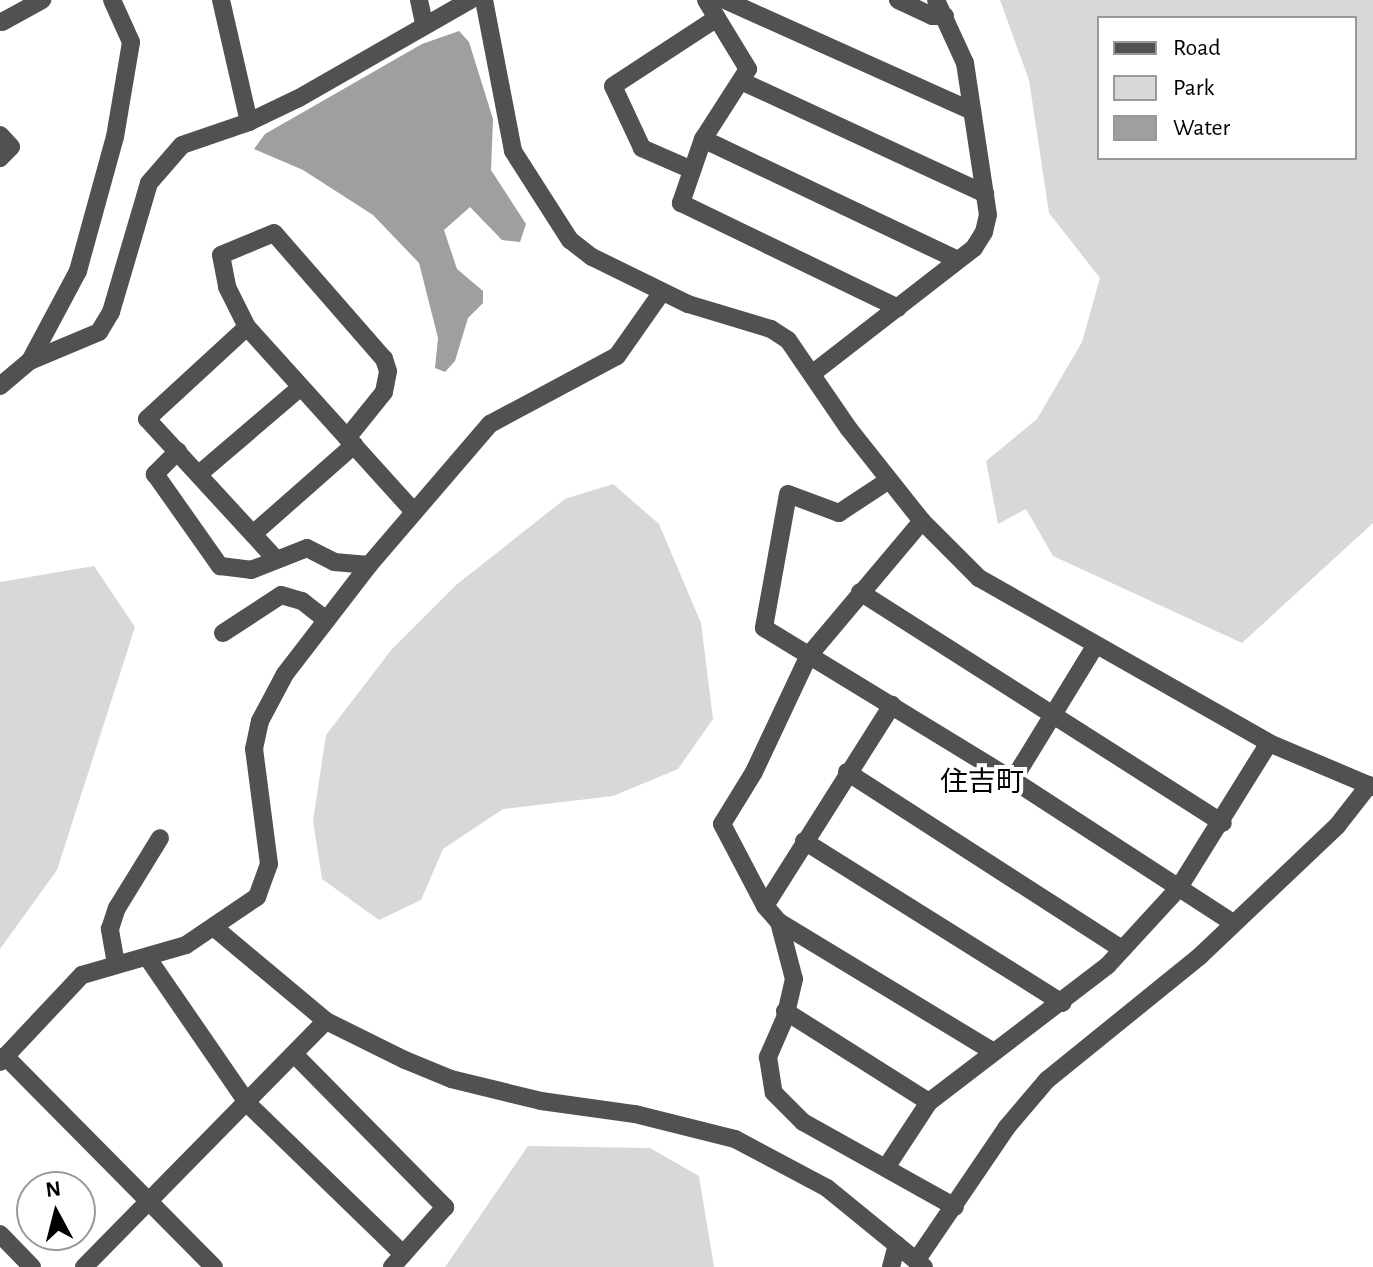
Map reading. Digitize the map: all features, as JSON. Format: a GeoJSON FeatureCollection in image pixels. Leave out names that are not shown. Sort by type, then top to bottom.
{"type":"FeatureCollection","features":[{"type":"Feature","properties":{"kind":"street"},"geometry":{"type":"LineString","coordinates":[[1,23],[42,0]]}},
{"type":"Feature","properties":{"kind":"street"},"geometry":{"type":"LineString","coordinates":[[30,361],[78,271],[115,137],[131,42],[112,0]]}},
{"type":"Feature","properties":{"kind":"street"},"geometry":{"type":"LineString","coordinates":[[221,0],[249,122]]}},
{"type":"Feature","properties":{"kind":"street"},"geometry":{"type":"LineString","coordinates":[[419,0],[424,23]]}},
{"type":"Feature","properties":{"kind":"street"},"geometry":{"type":"LineString","coordinates":[[0,386],[30,361],[99,332],[111,312],[149,183],[182,145],[249,122],[470,0]]}},
{"type":"Feature","properties":{"kind":"street"},"geometry":{"type":"LineString","coordinates":[[216,929],[326,1021],[451,1079],[541,1101],[694,1126],[735,1139],[827,1188],[920,1264],[1007,1127],[1047,1080],[1233,923],[1337,826],[1371,786],[1269,743],[1094,648],[979,578],[922,521],[889,480],[788,340],[771,329],[662,292],[592,257],[570,240],[549,212],[513,151],[484,0]]}},
{"type":"Feature","properties":{"kind":"street"},"geometry":{"type":"LineString","coordinates":[[706,0],[748,69],[703,139],[681,203],[898,308]]}},
{"type":"Feature","properties":{"kind":"street"},"geometry":{"type":"LineString","coordinates":[[725,0],[972,111]]}},
{"type":"Feature","properties":{"kind":"street"},"geometry":{"type":"LineString","coordinates":[[813,373],[958,260],[984,232],[985,194],[965,63],[941,8],[932,16],[898,0]]}},
{"type":"Feature","properties":{"kind":"street"},"geometry":{"type":"LineString","coordinates":[[692,170],[642,148],[613,86],[717,18]]}},
{"type":"Feature","properties":{"kind":"street"},"geometry":{"type":"LineString","coordinates":[[741,81],[985,194]]}},
{"type":"Feature","properties":{"kind":"street"},"geometry":{"type":"LineString","coordinates":[[0,135],[11,147],[0,158]]}},
{"type":"Feature","properties":{"kind":"street"},"geometry":{"type":"LineString","coordinates":[[703,139],[958,260]]}},
{"type":"Feature","properties":{"kind":"street"},"geometry":{"type":"LineString","coordinates":[[253,534],[350,442],[377,404],[388,371],[384,359],[274,233],[221,255],[227,287],[247,327],[350,442],[414,512]]}},
{"type":"Feature","properties":{"kind":"street"},"geometry":{"type":"LineString","coordinates":[[214,1267],[152,1200],[2,1059],[66,988],[82,975],[147,957],[216,929],[266,884],[269,864],[255,780],[260,721],[285,674],[369,565],[490,424],[617,356],[662,292]]}},
{"type":"Feature","properties":{"kind":"street"},"geometry":{"type":"LineString","coordinates":[[247,327],[147,419],[275,558]]}},
{"type":"Feature","properties":{"kind":"street"},"geometry":{"type":"LineString","coordinates":[[199,474],[301,387]]}},
{"type":"Feature","properties":{"kind":"street"},"geometry":{"type":"LineString","coordinates":[[178,451],[155,474],[220,566],[251,570],[307,548],[334,562],[369,565]]}},
{"type":"Feature","properties":{"kind":"street"},"geometry":{"type":"LineString","coordinates":[[889,480],[839,513],[788,494],[764,628],[1013,780],[1233,923]]}},
{"type":"Feature","properties":{"kind":"street"},"geometry":{"type":"LineString","coordinates":[[922,521],[809,655],[754,772],[722,824],[765,906],[779,922],[994,1052]]}},
{"type":"Feature","properties":{"kind":"street"},"geometry":{"type":"LineString","coordinates":[[860,592],[1223,823]]}},
{"type":"Feature","properties":{"kind":"street"},"geometry":{"type":"LineString","coordinates":[[223,633],[281,595],[302,601],[326,620]]}},
{"type":"Feature","properties":{"kind":"street"},"geometry":{"type":"LineString","coordinates":[[1013,780],[1094,648]]}},
{"type":"Feature","properties":{"kind":"street"},"geometry":{"type":"LineString","coordinates":[[765,906],[892,705]]}},
{"type":"Feature","properties":{"kind":"street"},"geometry":{"type":"LineString","coordinates":[[887,1166],[929,1102],[1062,1003],[1122,949],[1178,889],[1223,823],[1269,743]]}},
{"type":"Feature","properties":{"kind":"street"},"geometry":{"type":"LineString","coordinates":[[847,772],[1122,949]]}},
{"type":"Feature","properties":{"kind":"street"},"geometry":{"type":"LineString","coordinates":[[116,964],[110,929],[117,908],[160,838]]}},
{"type":"Feature","properties":{"kind":"street"},"geometry":{"type":"LineString","coordinates":[[804,841],[1062,1003]]}},
{"type":"Feature","properties":{"kind":"street"},"geometry":{"type":"LineString","coordinates":[[779,922],[794,979],[768,1057],[774,1093],[803,1122],[887,1166],[955,1207]]}},
{"type":"Feature","properties":{"kind":"street"},"geometry":{"type":"LineString","coordinates":[[147,957],[248,1104],[397,1261],[445,1207],[295,1055]]}},
{"type":"Feature","properties":{"kind":"street"},"geometry":{"type":"LineString","coordinates":[[785,1011],[929,1102]]}},
{"type":"Feature","properties":{"kind":"street"},"geometry":{"type":"LineString","coordinates":[[84,1267],[248,1104],[326,1021]]}},
{"type":"Feature","properties":{"kind":"street"},"geometry":{"type":"LineString","coordinates":[[0,1234],[32,1267]]}},
{"type":"Feature","properties":{"kind":"street"},"geometry":{"type":"LineString","coordinates":[[891,1267],[897,1245]]}},
{"type":"Feature","properties":{"kind":"green space"},"geometry":{"type":"Polygon","coordinates":[[[1000,0],[1373,0],[1373,523],[1242,643],[1053,556],[1026,509],[998,524],[986,461],[1037,419],[1082,342],[1100,278],[1049,213],[1029,80],[1000,0]]]}},
{"type":"Feature","properties":{"kind":"green space"},"geometry":{"type":"Polygon","coordinates":[[[613,484],[659,524],[701,623],[713,719],[678,769],[613,796],[503,809],[443,849],[421,900],[379,920],[322,879],[313,821],[326,735],[392,649],[456,585],[565,499],[613,484]]]}},
{"type":"Feature","properties":{"kind":"green space"},"geometry":{"type":"Polygon","coordinates":[[[94,566],[135,627],[57,870],[0,949],[0,582],[94,566]]]}},
{"type":"Feature","properties":{"kind":"green space"},"geometry":{"type":"Polygon","coordinates":[[[528,1146],[650,1148],[699,1176],[714,1267],[445,1267],[528,1146]]]}},
{"type":"Feature","properties":{"kind":"water"},"geometry":{"type":"Polygon","coordinates":[[[459,31],[469,42],[493,119],[491,170],[526,224],[520,242],[502,240],[470,207],[444,230],[457,269],[483,291],[483,303],[468,318],[455,361],[445,372],[435,368],[438,338],[419,263],[373,215],[303,170],[254,149],[265,134],[422,44],[459,31]]]}},
{"type":"Feature","properties":{"kind":"district","name":"住吉町"},"geometry":{"type":"Point","coordinates":[982,783]}}]}
